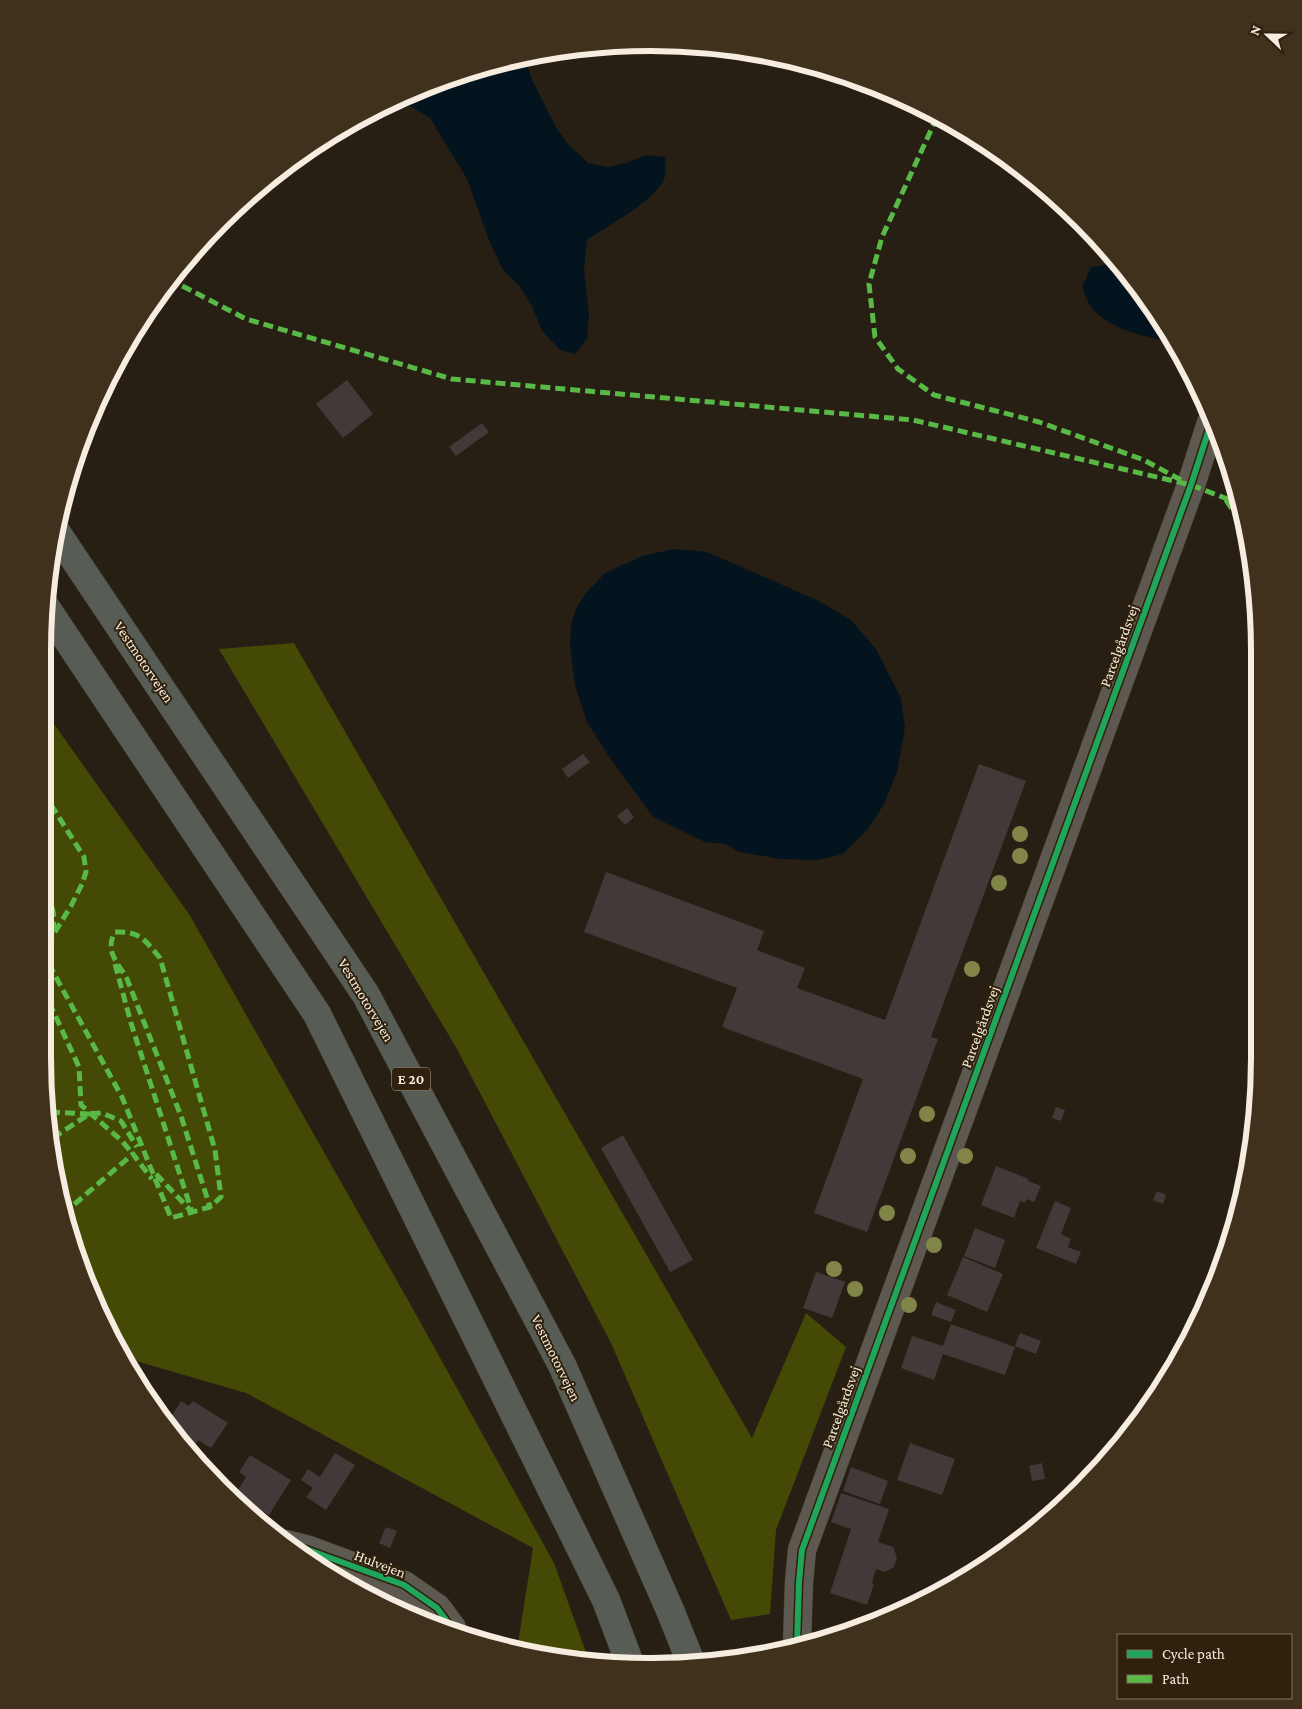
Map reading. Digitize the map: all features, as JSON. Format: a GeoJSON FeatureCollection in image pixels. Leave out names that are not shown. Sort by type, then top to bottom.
{"type":"FeatureCollection","features":[{"type":"Feature","properties":{"kind":"highway","name":"Vestmotorvejen"},"geometry":{"type":"LineString","coordinates":[[62,540],[366,995],[562,1365],[688,1656]]}},
{"type":"Feature","properties":{"kind":"highway"},"geometry":{"type":"LineString","coordinates":[[53,618],[317,1014],[606,1600],[627,1657]]}},
{"type":"Feature","properties":{"kind":"street","name":"Parcelgårdsvej"},"geometry":{"type":"LineString","coordinates":[[798,1639],[799,1582],[802,1550],[1191,485],[1209,430]]}},
{"type":"Feature","properties":{"kind":"street","name":"Hulvejen"},"geometry":{"type":"LineString","coordinates":[[305,1548],[404,1585],[437,1608],[448,1622]]}},
{"type":"Feature","properties":{"kind":"shaded area"},"geometry":{"type":"Polygon","coordinates":[[[294,643],[752,1438],[806,1313],[846,1347],[776,1530],[770,1614],[731,1620],[611,1343],[457,1049],[219,649],[294,643]]]}},
{"type":"Feature","properties":{"kind":"shaded area"},"geometry":{"type":"Polygon","coordinates":[[[51,720],[189,914],[409,1302],[554,1563],[587,1654],[518,1642],[533,1548],[246,1393],[134,1362],[132,1358],[113,1323],[83,1251],[63,1175],[56,1136],[51,1058],[51,720]]]}},
{"type":"Feature","properties":{"kind":"water"},"geometry":{"type":"Polygon","coordinates":[[[527,65],[532,80],[557,129],[568,144],[588,163],[608,167],[626,163],[646,155],[665,157],[665,176],[654,193],[631,211],[587,240],[584,270],[589,314],[587,338],[575,354],[560,350],[542,331],[532,306],[519,285],[503,270],[489,240],[467,179],[430,118],[406,104],[458,83],[527,65]]]}},
{"type":"Feature","properties":{"kind":"water"},"geometry":{"type":"Polygon","coordinates":[[[1109,264],[1127,286],[1163,339],[1126,330],[1096,313],[1082,287],[1091,267],[1109,264]]]}},
{"type":"Feature","properties":{"kind":"water"},"geometry":{"type":"Polygon","coordinates":[[[674,549],[707,552],[821,602],[852,621],[876,649],[901,698],[905,727],[897,772],[884,804],[868,829],[843,854],[818,860],[781,859],[739,852],[725,844],[705,842],[653,817],[608,755],[587,722],[575,686],[570,646],[571,624],[577,607],[586,593],[605,573],[642,556],[674,549]]]}},
{"type":"Feature","properties":{"kind":"building"},"geometry":{"type":"Polygon","coordinates":[[[347,380],[373,414],[343,438],[316,404],[347,380]]]}},
{"type":"Feature","properties":{"kind":"building"},"geometry":{"type":"Polygon","coordinates":[[[482,423],[489,432],[456,456],[449,447],[482,423]]]}},
{"type":"Feature","properties":{"kind":"building"},"geometry":{"type":"Polygon","coordinates":[[[583,754],[590,762],[568,778],[562,769],[583,754]]]}},
{"type":"Feature","properties":{"kind":"building"},"geometry":{"type":"Polygon","coordinates":[[[979,764],[1026,781],[931,1037],[938,1039],[867,1232],[814,1213],[863,1079],[722,1027],[737,988],[584,932],[606,872],[764,931],[757,950],[805,968],[797,988],[885,1020],[979,764]]]}},
{"type":"Feature","properties":{"kind":"building"},"geometry":{"type":"Polygon","coordinates":[[[627,808],[634,817],[625,825],[617,816],[627,808]]]}},
{"type":"Feature","properties":{"kind":"building"},"geometry":{"type":"Polygon","coordinates":[[[1056,1107],[1065,1110],[1061,1121],[1052,1118],[1056,1107]]]}},
{"type":"Feature","properties":{"kind":"building"},"geometry":{"type":"Polygon","coordinates":[[[623,1135],[693,1260],[670,1272],[601,1148],[623,1135]]]}},
{"type":"Feature","properties":{"kind":"building"},"geometry":{"type":"Polygon","coordinates":[[[996,1166],[1029,1179],[1028,1181],[1041,1186],[1034,1202],[1027,1199],[1025,1203],[1020,1201],[1014,1218],[981,1205],[996,1166]]]}},
{"type":"Feature","properties":{"kind":"building"},"geometry":{"type":"Polygon","coordinates":[[[1157,1191],[1166,1195],[1163,1204],[1153,1200],[1157,1191]]]}},
{"type":"Feature","properties":{"kind":"building"},"geometry":{"type":"Polygon","coordinates":[[[1055,1201],[1071,1208],[1061,1234],[1071,1239],[1068,1247],[1081,1252],[1076,1264],[1036,1248],[1055,1201]]]}},
{"type":"Feature","properties":{"kind":"building"},"geometry":{"type":"Polygon","coordinates":[[[975,1228],[1005,1240],[995,1268],[964,1256],[975,1228]]]}},
{"type":"Feature","properties":{"kind":"building"},"geometry":{"type":"Polygon","coordinates":[[[963,1257],[1003,1274],[987,1312],[947,1295],[963,1257]]]}},
{"type":"Feature","properties":{"kind":"building"},"geometry":{"type":"Polygon","coordinates":[[[816,1272],[845,1282],[832,1318],[803,1308],[816,1272]]]}},
{"type":"Feature","properties":{"kind":"building"},"geometry":{"type":"Polygon","coordinates":[[[936,1302],[956,1310],[951,1322],[931,1315],[936,1302]]]}},
{"type":"Feature","properties":{"kind":"building"},"geometry":{"type":"Polygon","coordinates":[[[951,1324],[1015,1347],[1005,1375],[943,1354],[934,1380],[901,1368],[912,1336],[943,1346],[951,1324]]]}},
{"type":"Feature","properties":{"kind":"building"},"geometry":{"type":"Polygon","coordinates":[[[1020,1333],[1041,1341],[1036,1354],[1015,1346],[1020,1333]]]}},
{"type":"Feature","properties":{"kind":"building"},"geometry":{"type":"Polygon","coordinates":[[[181,1401],[189,1406],[193,1401],[228,1423],[211,1448],[198,1440],[195,1446],[171,1418],[181,1401]]]}},
{"type":"Feature","properties":{"kind":"building"},"geometry":{"type":"Polygon","coordinates":[[[910,1443],[955,1459],[942,1495],[897,1480],[910,1443]]]}},
{"type":"Feature","properties":{"kind":"building"},"geometry":{"type":"Polygon","coordinates":[[[335,1453],[355,1465],[326,1510],[306,1497],[313,1488],[301,1480],[308,1469],[320,1477],[335,1453]]]}},
{"type":"Feature","properties":{"kind":"building"},"geometry":{"type":"Polygon","coordinates":[[[250,1455],[291,1480],[269,1515],[251,1505],[237,1491],[246,1477],[239,1472],[250,1455]]]}},
{"type":"Feature","properties":{"kind":"building"},"geometry":{"type":"Polygon","coordinates":[[[1042,1463],[1045,1479],[1032,1481],[1029,1466],[1042,1463]]]}},
{"type":"Feature","properties":{"kind":"building"},"geometry":{"type":"Polygon","coordinates":[[[851,1467],[888,1481],[880,1504],[843,1491],[851,1467]]]}},
{"type":"Feature","properties":{"kind":"building"},"geometry":{"type":"Polygon","coordinates":[[[841,1493],[889,1509],[878,1542],[893,1547],[897,1557],[894,1567],[885,1572],[876,1569],[872,1583],[874,1584],[867,1605],[830,1593],[851,1529],[831,1522],[841,1493]]]}},
{"type":"Feature","properties":{"kind":"building"},"geometry":{"type":"Polygon","coordinates":[[[386,1527],[397,1531],[390,1548],[379,1543],[386,1527]]]}},
{"type":"Feature","properties":{"kind":"marked path"},"geometry":{"type":"LineString","coordinates":[[934,123],[882,237],[869,284],[875,337],[898,369],[934,395],[1039,422],[1144,460],[1181,480]]}},
{"type":"Feature","properties":{"kind":"marked path"},"geometry":{"type":"LineString","coordinates":[[177,283],[246,319],[452,379],[913,420],[1191,485],[1231,502]]}},
{"type":"Feature","properties":{"kind":"marked path"},"geometry":{"type":"LineString","coordinates":[[1226,500],[1234,512]]}},
{"type":"Feature","properties":{"kind":"marked path"},"geometry":{"type":"LineString","coordinates":[[51,805],[84,857],[86,872],[71,906],[51,938]]}},
{"type":"Feature","properties":{"kind":"marked path"},"geometry":{"type":"LineString","coordinates":[[51,906],[54,920],[53,930]]}},
{"type":"Feature","properties":{"kind":"marked path"},"geometry":{"type":"LineString","coordinates":[[115,932],[136,935],[150,946],[160,958],[215,1150],[221,1197],[210,1207],[181,1116],[127,979],[114,957],[111,945],[115,932]]}},
{"type":"Feature","properties":{"kind":"marked path"},"geometry":{"type":"LineString","coordinates":[[115,964],[131,1023],[192,1212]]}},
{"type":"Feature","properties":{"kind":"marked path"},"geometry":{"type":"LineString","coordinates":[[51,968],[122,1097],[171,1218],[210,1207]]}},
{"type":"Feature","properties":{"kind":"marked path"},"geometry":{"type":"LineString","coordinates":[[51,1006],[79,1067],[81,1105],[122,1141],[133,1154]]}},
{"type":"Feature","properties":{"kind":"marked path"},"geometry":{"type":"LineString","coordinates":[[54,1112],[89,1114]]}},
{"type":"Feature","properties":{"kind":"marked path"},"geometry":{"type":"LineString","coordinates":[[56,1136],[89,1114],[102,1113],[121,1121],[137,1147]]}},
{"type":"Feature","properties":{"kind":"marked path"},"geometry":{"type":"LineString","coordinates":[[71,1207],[133,1154],[152,1179]]}},
{"type":"Feature","properties":{"kind":"marked path"},"geometry":{"type":"LineString","coordinates":[[156,1174],[190,1210]]}},
{"type":"Feature","properties":{"kind":"cycle path"},"geometry":{"type":"LineString","coordinates":[[797,1639],[802,1550],[1191,485],[1209,430]]}},
{"type":"Feature","properties":{"kind":"cycle path"},"geometry":{"type":"LineString","coordinates":[[308,1550],[404,1585],[437,1608],[448,1622]]}}]}
